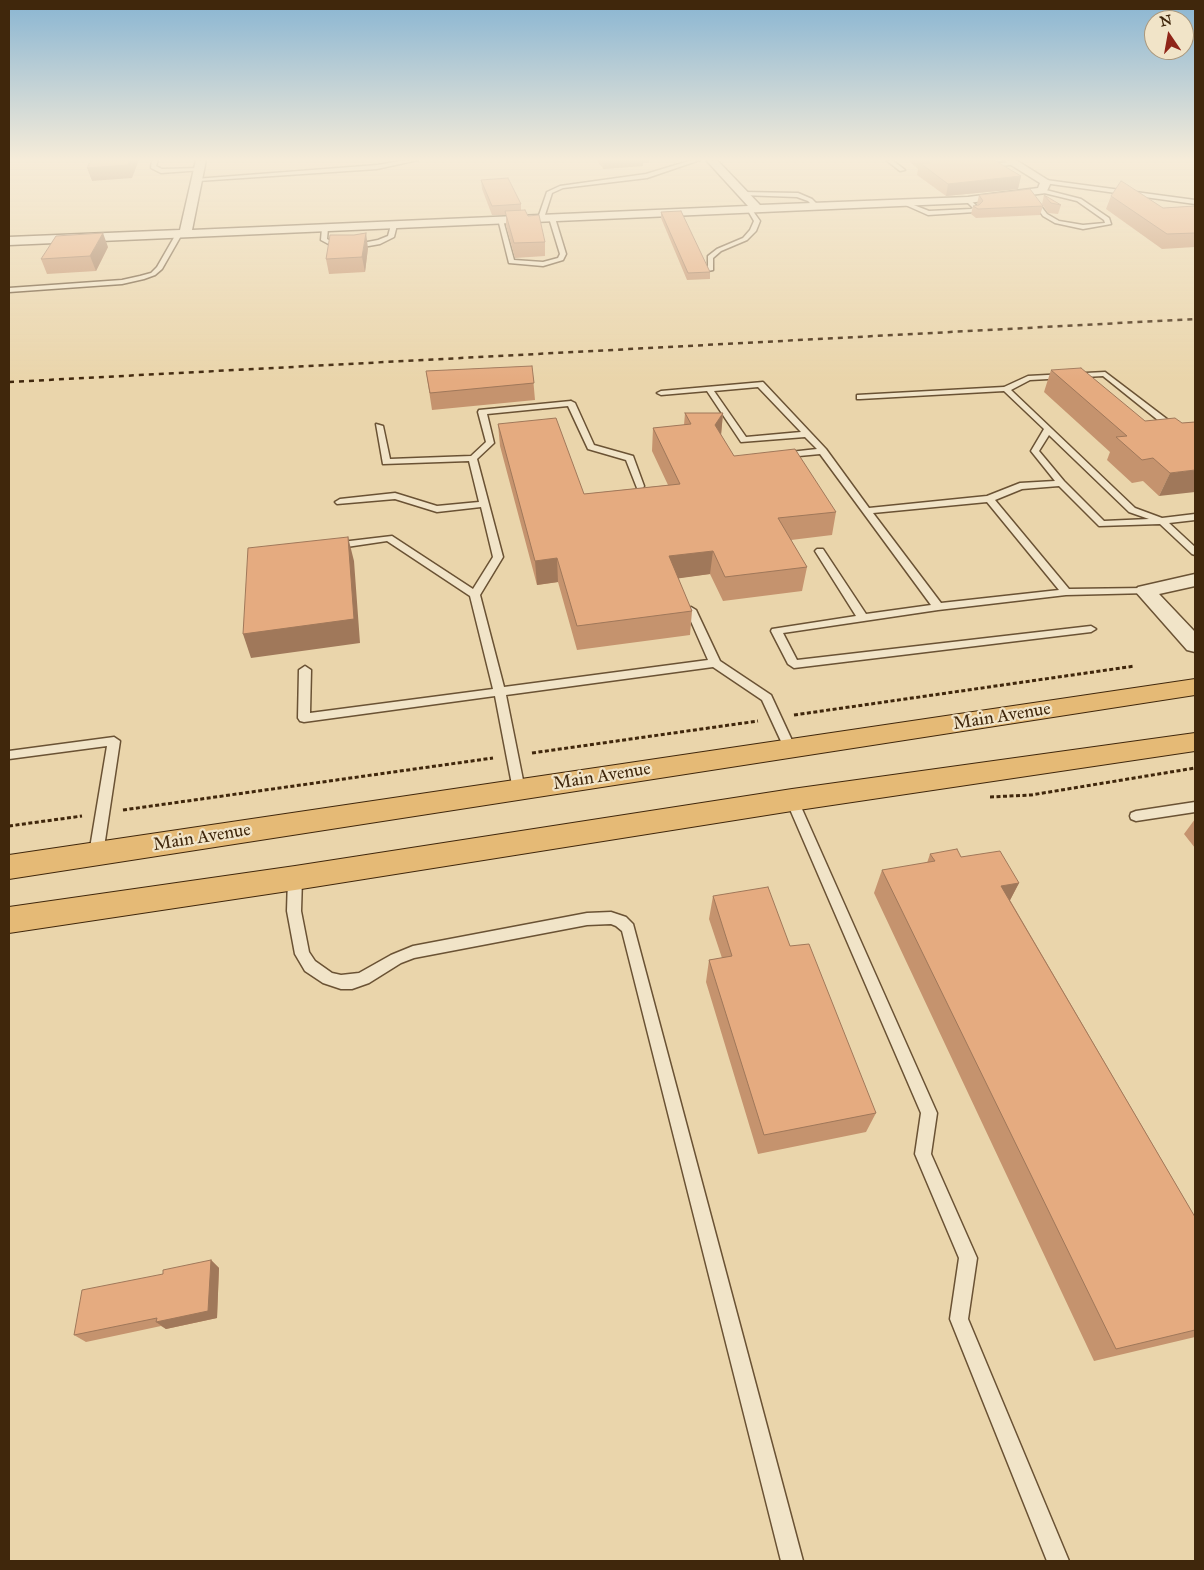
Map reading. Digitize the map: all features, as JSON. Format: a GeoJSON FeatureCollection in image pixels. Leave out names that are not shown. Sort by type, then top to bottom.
{"type":"FeatureCollection","features":[{"type":"Feature","properties":{"kind":"main road","name":"Main Avenue"},"geometry":{"type":"LineString","coordinates":[[9,867],[1195,688]]}},
{"type":"Feature","properties":{"kind":"main road"},"geometry":{"type":"LineString","coordinates":[[9,920],[295,878],[792,800],[1195,742]]}},
{"type":"Feature","properties":{"kind":"street"},"geometry":{"type":"LineString","coordinates":[[9,242],[199,233]]}},
{"type":"Feature","properties":{"kind":"street"},"geometry":{"type":"LineString","coordinates":[[1145,591],[1195,580]]}},
{"type":"Feature","properties":{"kind":"street"},"geometry":{"type":"LineString","coordinates":[[1145,591],[1195,645]]}},
{"type":"Feature","properties":{"kind":"lane"},"geometry":{"type":"LineString","coordinates":[[325,233],[324,240],[336,246],[358,246],[380,242],[392,236],[392,233]]}},
{"type":"Feature","properties":{"kind":"lane"},"geometry":{"type":"LineString","coordinates":[[503,233],[511,262],[543,264],[561,259],[562,254],[553,233]]}},
{"type":"Feature","properties":{"kind":"lane"},"geometry":{"type":"LineString","coordinates":[[710,270],[710,257],[719,250],[745,239],[751,233]]}},
{"type":"Feature","properties":{"kind":"lane"},"geometry":{"type":"LineString","coordinates":[[9,290],[122,282],[142,278],[160,268],[182,234]]}},
{"type":"Feature","properties":{"kind":"lane"},"geometry":{"type":"LineString","coordinates":[[860,398],[1006,389],[1028,378],[1105,374],[1177,431],[1195,438]]}},
{"type":"Feature","properties":{"kind":"lane"},"geometry":{"type":"LineString","coordinates":[[661,393],[760,384],[823,451],[938,607]]}},
{"type":"Feature","properties":{"kind":"lane"},"geometry":{"type":"LineString","coordinates":[[709,389],[744,440],[807,434]]}},
{"type":"Feature","properties":{"kind":"lane"},"geometry":{"type":"LineString","coordinates":[[1006,389],[1132,510],[1162,521],[1195,552]]}},
{"type":"Feature","properties":{"kind":"lane"},"geometry":{"type":"LineString","coordinates":[[379,426],[386,462],[473,458],[490,442],[482,412],[571,403],[591,447],[630,458],[640,486]]}},
{"type":"Feature","properties":{"kind":"lane"},"geometry":{"type":"LineString","coordinates":[[1048,429],[1035,451],[1061,483],[1102,524],[1162,521],[1195,517]]}},
{"type":"Feature","properties":{"kind":"lane"},"geometry":{"type":"LineString","coordinates":[[774,457],[823,451]]}},
{"type":"Feature","properties":{"kind":"lane"},"geometry":{"type":"LineString","coordinates":[[473,458],[498,557],[475,595]]}},
{"type":"Feature","properties":{"kind":"lane"},"geometry":{"type":"LineString","coordinates":[[868,510],[989,499],[1020,486],[1061,483]]}},
{"type":"Feature","properties":{"kind":"lane"},"geometry":{"type":"LineString","coordinates":[[340,502],[395,496],[437,509],[485,504]]}},
{"type":"Feature","properties":{"kind":"lane"},"geometry":{"type":"LineString","coordinates":[[989,499],[1066,592]]}},
{"type":"Feature","properties":{"kind":"lane"},"geometry":{"type":"LineString","coordinates":[[324,547],[389,538],[475,595],[500,692],[518,790]]}},
{"type":"Feature","properties":{"kind":"lane"},"geometry":{"type":"LineString","coordinates":[[820,550],[863,618]]}},
{"type":"Feature","properties":{"kind":"lane"},"geometry":{"type":"LineString","coordinates":[[1091,630],[794,664],[776,631],[938,607],[1066,592],[1145,591]]}},
{"type":"Feature","properties":{"kind":"lane"},"geometry":{"type":"LineString","coordinates":[[691,610],[715,663],[767,698],[790,749]]}},
{"type":"Feature","properties":{"kind":"lane"},"geometry":{"type":"LineString","coordinates":[[305,670],[304,718],[715,663]]}},
{"type":"Feature","properties":{"kind":"lane"},"geometry":{"type":"LineString","coordinates":[[9,755],[114,741],[96,854]]}},
{"type":"Feature","properties":{"kind":"lane"},"geometry":{"type":"LineString","coordinates":[[792,800],[929,1113],[923,1154],[968,1258],[959,1319],[1058,1561]]}},
{"type":"Feature","properties":{"kind":"lane"},"geometry":{"type":"LineString","coordinates":[[1136,816],[1195,807]]}},
{"type":"Feature","properties":{"kind":"lane"},"geometry":{"type":"LineString","coordinates":[[295,878],[294,911],[302,954],[310,966],[328,978],[341,982],[352,982],[364,978],[412,952],[577,921],[611,918],[621,921],[628,928],[792,1561]]}},
{"type":"Feature","properties":{"kind":"path"},"geometry":{"type":"LineString","coordinates":[[9,826],[1135,666]]}},
{"type":"Feature","properties":{"kind":"building"},"geometry":{"type":"Polygon","coordinates":[[[103,233],[90,256],[41,259],[56,236],[103,233]]]}},
{"type":"Feature","properties":{"kind":"building"},"geometry":{"type":"Polygon","coordinates":[[[366,233],[362,257],[326,259],[330,235],[366,233]]]}},
{"type":"Feature","properties":{"kind":"building"},"geometry":{"type":"Polygon","coordinates":[[[511,233],[543,233],[545,242],[514,243],[511,233]]]}},
{"type":"Feature","properties":{"kind":"building"},"geometry":{"type":"Polygon","coordinates":[[[670,233],[692,233],[710,272],[688,273],[670,233]]]}},
{"type":"Feature","properties":{"kind":"building"},"geometry":{"type":"Polygon","coordinates":[[[532,366],[534,383],[430,393],[426,371],[532,366]]]}},
{"type":"Feature","properties":{"kind":"building"},"geometry":{"type":"Polygon","coordinates":[[[1081,368],[1145,421],[1175,418],[1182,423],[1195,422],[1195,470],[1170,473],[1153,458],[1142,460],[1116,437],[1127,436],[1051,370],[1081,368]]]}},
{"type":"Feature","properties":{"kind":"building"},"geometry":{"type":"Polygon","coordinates":[[[685,413],[723,413],[715,425],[734,456],[795,449],[836,512],[778,518],[807,567],[725,577],[713,551],[669,556],[692,611],[577,626],[557,558],[535,561],[498,424],[556,418],[584,494],[680,484],[653,428],[691,424],[685,413]]]}},
{"type":"Feature","properties":{"kind":"building"},"geometry":{"type":"Polygon","coordinates":[[[348,537],[354,619],[243,634],[248,548],[348,537]]]}},
{"type":"Feature","properties":{"kind":"building"},"geometry":{"type":"Polygon","coordinates":[[[957,849],[961,857],[1000,851],[1019,883],[1001,886],[1195,1217],[1195,1330],[1116,1349],[882,870],[935,861],[930,854],[957,849]]]}},
{"type":"Feature","properties":{"kind":"building"},"geometry":{"type":"Polygon","coordinates":[[[768,887],[790,946],[809,944],[876,1113],[764,1135],[709,960],[732,956],[713,896],[768,887]]]}},
{"type":"Feature","properties":{"kind":"building"},"geometry":{"type":"Polygon","coordinates":[[[211,1260],[208,1311],[156,1322],[157,1318],[74,1335],[82,1290],[163,1274],[163,1270],[211,1260]]]}},
{"type":"Feature","properties":{"kind":"railway"},"geometry":{"type":"LineString","coordinates":[[9,382],[1195,319]]}}]}
